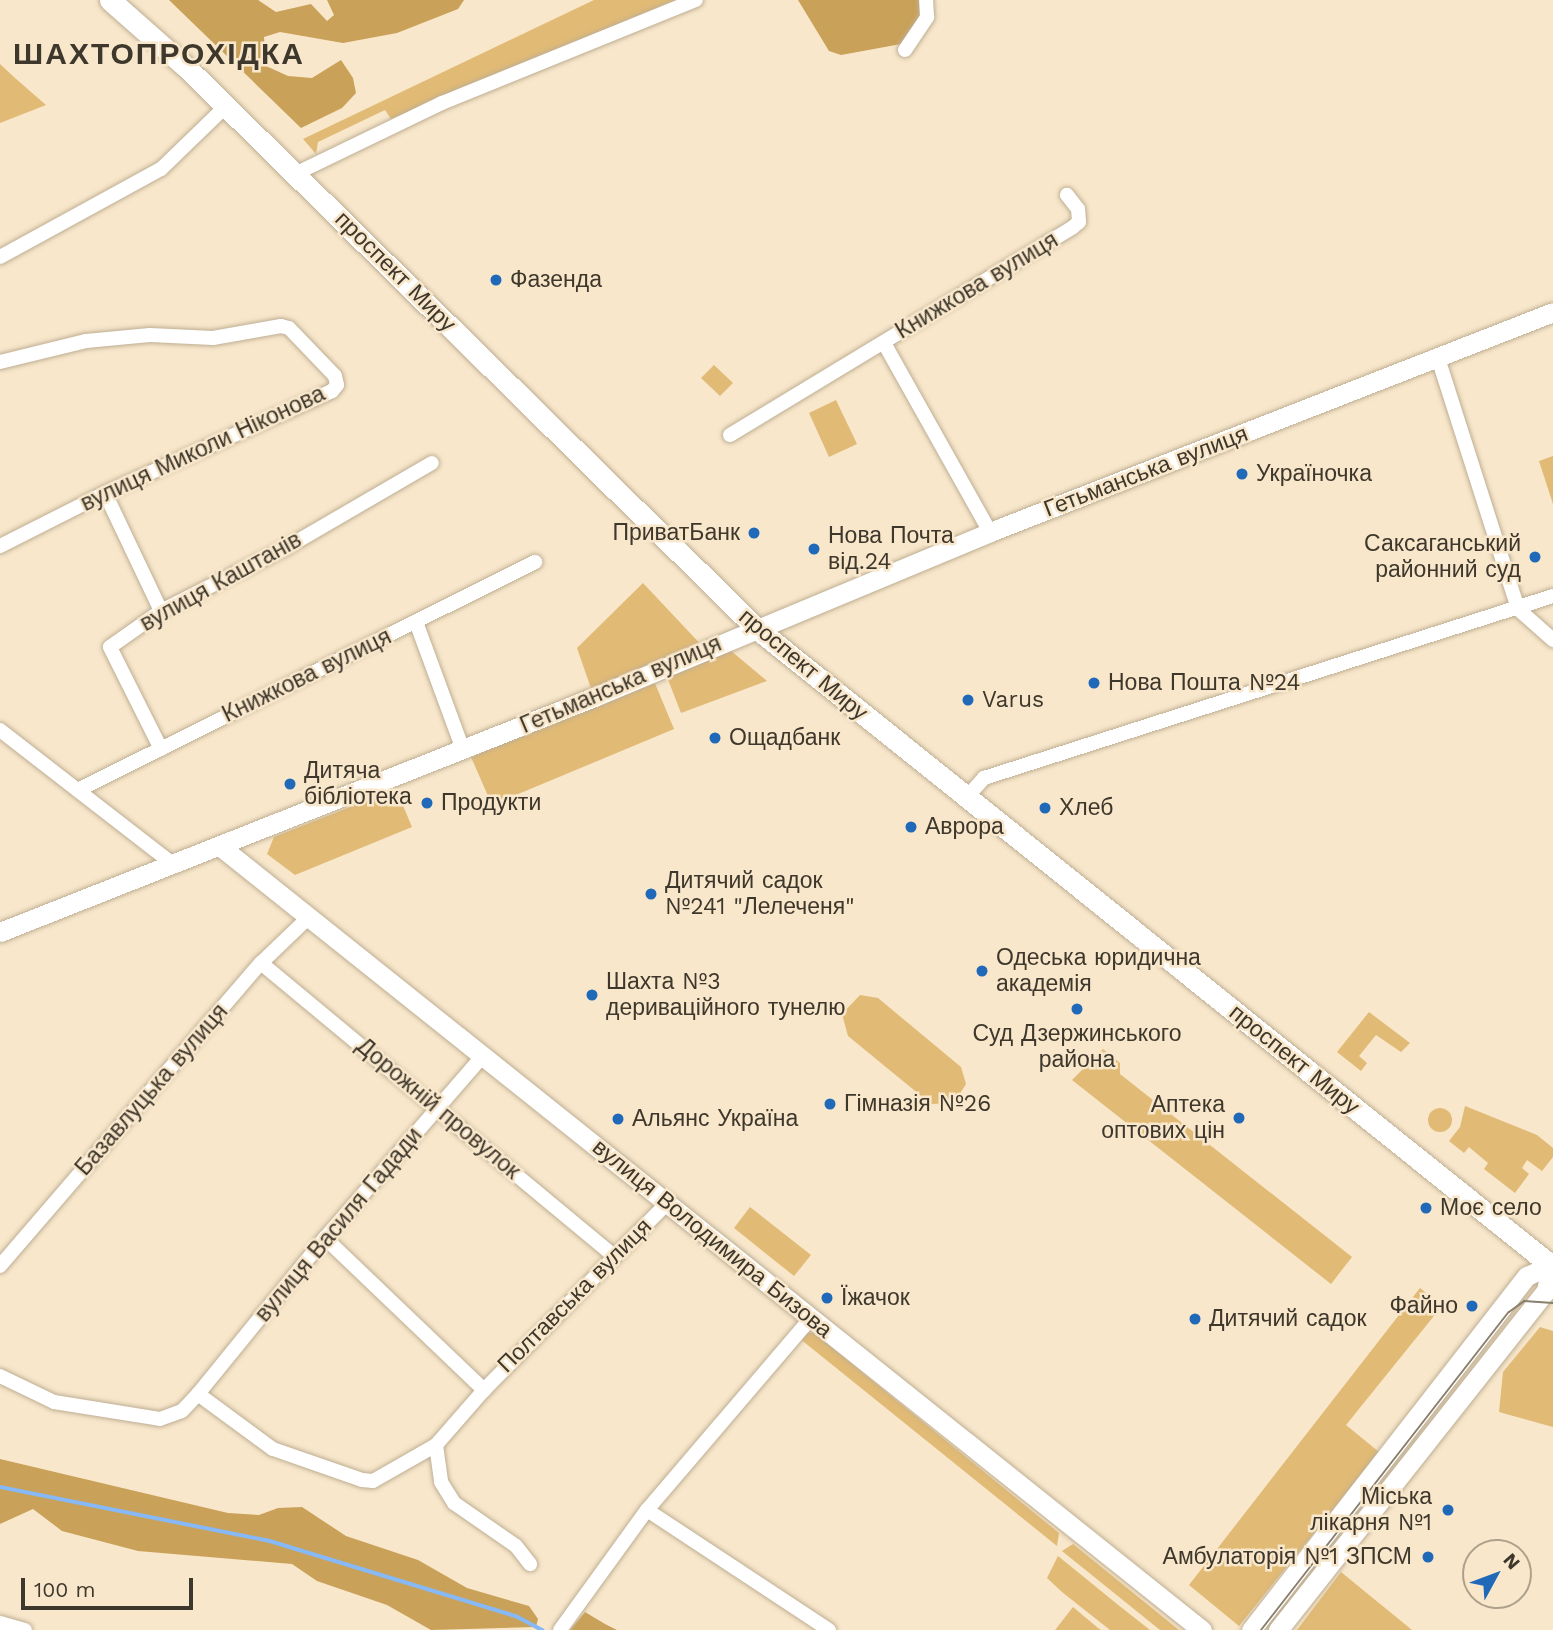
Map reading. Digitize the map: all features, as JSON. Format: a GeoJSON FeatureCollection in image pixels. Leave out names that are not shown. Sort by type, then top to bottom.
{"type":"FeatureCollection","features":[{"type":"Feature","properties":{"kind":"main road","name":"проспект Миру"},"geometry":{"type":"LineString","coordinates":[[110,0],[226,106],[756,628],[1552,1263]]}},
{"type":"Feature","properties":{"kind":"street"},"geometry":{"type":"LineString","coordinates":[[295,174],[442,103],[696,0]]}},
{"type":"Feature","properties":{"kind":"street"},"geometry":{"type":"LineString","coordinates":[[905,50],[927,17],[926,0]]}},
{"type":"Feature","properties":{"kind":"street"},"geometry":{"type":"LineString","coordinates":[[0,257],[161,169],[226,106]]}},
{"type":"Feature","properties":{"kind":"street","name":"Книжкова вулиця"},"geometry":{"type":"LineString","coordinates":[[730,435],[1073,227],[1079,222],[1078,209],[1068,195]]}},
{"type":"Feature","properties":{"kind":"street","name":"Гетьманська вулиця"},"geometry":{"type":"LineString","coordinates":[[0,932],[463,750],[990,532],[1553,312]]}},
{"type":"Feature","properties":{"kind":"street","name":"вулиця Миколи Ніконова"},"geometry":{"type":"LineString","coordinates":[[0,362],[86,341],[150,335],[213,338],[281,326],[289,328],[335,376],[332,391],[104,493],[0,546]]}},
{"type":"Feature","properties":{"kind":"street","name":"Книжкова вулиця"},"geometry":{"type":"LineString","coordinates":[[884,343],[990,532]]}},
{"type":"Feature","properties":{"kind":"street"},"geometry":{"type":"LineString","coordinates":[[1438,358],[1518,609],[1553,640]]}},
{"type":"Feature","properties":{"kind":"street","name":"вулиця Каштанів"},"geometry":{"type":"LineString","coordinates":[[161,749],[110,647],[161,611],[284,548],[432,463]]}},
{"type":"Feature","properties":{"kind":"street"},"geometry":{"type":"LineString","coordinates":[[104,493],[161,611]]}},
{"type":"Feature","properties":{"kind":"street","name":"Книжкова вулиця"},"geometry":{"type":"LineString","coordinates":[[78,790],[535,562]]}},
{"type":"Feature","properties":{"kind":"street"},"geometry":{"type":"LineString","coordinates":[[966,798],[984,778],[1553,596]]}},
{"type":"Feature","properties":{"kind":"street"},"geometry":{"type":"LineString","coordinates":[[416,622],[463,750]]}},
{"type":"Feature","properties":{"kind":"street"},"geometry":{"type":"LineString","coordinates":[[0,730],[170,863]]}},
{"type":"Feature","properties":{"kind":"street","name":"вулиця Володимира Бизова"},"geometry":{"type":"LineString","coordinates":[[221,847],[1202,1630]]}},
{"type":"Feature","properties":{"kind":"street","name":"Базавлуцька вулиця"},"geometry":{"type":"LineString","coordinates":[[0,1266],[261,963],[309,917]]}},
{"type":"Feature","properties":{"kind":"street","name":"Дорожній провулок"},"geometry":{"type":"LineString","coordinates":[[261,963],[438,1107],[614,1256]]}},
{"type":"Feature","properties":{"kind":"street","name":"вулиця Василя Гадади"},"geometry":{"type":"LineString","coordinates":[[0,1376],[54,1402],[160,1419],[181,1411],[198,1394],[325,1237],[482,1057]]}},
{"type":"Feature","properties":{"kind":"street","name":"Полтавська вулиця"},"geometry":{"type":"LineString","coordinates":[[198,1394],[273,1449],[362,1480],[373,1481],[436,1445],[484,1390],[667,1203]]}},
{"type":"Feature","properties":{"kind":"street","name":"Полтавська вулиця"},"geometry":{"type":"LineString","coordinates":[[325,1237],[484,1390]]}},
{"type":"Feature","properties":{"kind":"street"},"geometry":{"type":"LineString","coordinates":[[1251,1630],[1527,1276],[1552,1263]]}},
{"type":"Feature","properties":{"kind":"street"},"geometry":{"type":"LineString","coordinates":[[1278,1630],[1546,1291],[1552,1263]]}},
{"type":"Feature","properties":{"kind":"street"},"geometry":{"type":"LineString","coordinates":[[560,1630],[647,1510],[811,1318]]}},
{"type":"Feature","properties":{"kind":"street"},"geometry":{"type":"LineString","coordinates":[[436,1445],[441,1482],[454,1503],[504,1537],[530,1564]]}},
{"type":"Feature","properties":{"kind":"street"},"geometry":{"type":"LineString","coordinates":[[647,1510],[829,1630]]}},
{"type":"Feature","properties":{"kind":"street"},"geometry":{"type":"LineString","coordinates":[[0,1623],[25,1630]]}},
{"type":"Feature","properties":{"kind":"shaded area"},"geometry":{"type":"Polygon","coordinates":[[[169,0],[258,0],[276,12],[311,4],[327,21],[334,15],[327,0],[464,0],[458,9],[397,33],[343,43],[280,32],[264,37],[266,66],[288,76],[312,78],[341,60],[353,78],[356,93],[342,108],[301,128],[169,0]]]}},
{"type":"Feature","properties":{"kind":"shaded area"},"geometry":{"type":"Polygon","coordinates":[[[594,0],[675,0],[391,119],[385,110],[318,142],[316,154],[303,139],[594,0]]]}},
{"type":"Feature","properties":{"kind":"shaded area"},"geometry":{"type":"Polygon","coordinates":[[[798,0],[921,0],[922,15],[901,44],[841,55],[829,51],[798,0]]]}},
{"type":"Feature","properties":{"kind":"shaded area"},"geometry":{"type":"Polygon","coordinates":[[[0,64],[15,78],[46,105],[0,123],[0,64]]]}},
{"type":"Feature","properties":{"kind":"shaded area"},"geometry":{"type":"Polygon","coordinates":[[[714,365],[733,383],[720,396],[701,378],[714,365]]]}},
{"type":"Feature","properties":{"kind":"shaded area"},"geometry":{"type":"Polygon","coordinates":[[[836,400],[857,444],[829,457],[809,413],[836,400]]]}},
{"type":"Feature","properties":{"kind":"shaded area"},"geometry":{"type":"Polygon","coordinates":[[[1553,456],[1553,504],[1539,461],[1553,456]]]}},
{"type":"Feature","properties":{"kind":"shaded area"},"geometry":{"type":"Polygon","coordinates":[[[643,583],[706,650],[594,697],[577,648],[643,583]]]}},
{"type":"Feature","properties":{"kind":"shaded area"},"geometry":{"type":"Polygon","coordinates":[[[730,650],[767,681],[681,713],[667,677],[730,650]]]}},
{"type":"Feature","properties":{"kind":"shaded area"},"geometry":{"type":"Polygon","coordinates":[[[654,681],[674,729],[492,805],[471,757],[654,681]]]}},
{"type":"Feature","properties":{"kind":"shaded area"},"geometry":{"type":"Polygon","coordinates":[[[396,789],[412,827],[295,875],[267,854],[274,837],[396,789]]]}},
{"type":"Feature","properties":{"kind":"shaded area"},"geometry":{"type":"Polygon","coordinates":[[[860,995],[878,998],[961,1067],[966,1084],[954,1103],[931,1104],[848,1036],[842,1014],[860,995]]]}},
{"type":"Feature","properties":{"kind":"shaded area"},"geometry":{"type":"Polygon","coordinates":[[[1369,1012],[1410,1043],[1401,1052],[1376,1035],[1359,1056],[1367,1063],[1361,1071],[1337,1052],[1369,1012]]]}},
{"type":"Feature","properties":{"kind":"shaded area"},"geometry":{"type":"Polygon","coordinates":[[[1103,1049],[1120,1063],[1120,1074],[1352,1257],[1331,1284],[1072,1080],[1103,1049]]]}},
{"type":"Feature","properties":{"kind":"shaded area"},"geometry":{"type":"Polygon","coordinates":[[[1465,1106],[1537,1135],[1553,1148],[1553,1157],[1542,1171],[1527,1160],[1522,1168],[1529,1174],[1515,1193],[1484,1169],[1488,1163],[1469,1147],[1464,1153],[1449,1141],[1460,1127],[1465,1106]]]}},
{"type":"Feature","properties":{"kind":"shaded area"},"geometry":{"type":"Polygon","coordinates":[[[1440,1108],[1448,1112],[1452,1120],[1448,1128],[1440,1132],[1432,1128],[1428,1120],[1432,1112],[1440,1108]]]}},
{"type":"Feature","properties":{"kind":"shaded area"},"geometry":{"type":"Polygon","coordinates":[[[750,1207],[811,1255],[794,1276],[734,1228],[750,1207]]]}},
{"type":"Feature","properties":{"kind":"shaded area"},"geometry":{"type":"Polygon","coordinates":[[[1420,1288],[1442,1306],[1346,1425],[1379,1452],[1239,1626],[1189,1585],[1420,1288]]]}},
{"type":"Feature","properties":{"kind":"shaded area"},"geometry":{"type":"Polygon","coordinates":[[[1540,1327],[1553,1331],[1553,1427],[1499,1412],[1503,1372],[1540,1327]]]}},
{"type":"Feature","properties":{"kind":"shaded area"},"geometry":{"type":"Polygon","coordinates":[[[814,1333],[1059,1533],[1057,1546],[799,1338],[814,1333]]]}},
{"type":"Feature","properties":{"kind":"shaded area"},"geometry":{"type":"Polygon","coordinates":[[[0,1459],[228,1513],[259,1515],[278,1508],[302,1507],[346,1536],[418,1560],[467,1588],[529,1606],[538,1619],[536,1627],[431,1630],[387,1605],[317,1581],[292,1564],[138,1551],[62,1531],[33,1509],[0,1524],[0,1459]]]}},
{"type":"Feature","properties":{"kind":"shaded area"},"geometry":{"type":"Polygon","coordinates":[[[1073,1544],[1179,1630],[1160,1630],[1062,1551],[1073,1544]]]}},
{"type":"Feature","properties":{"kind":"shaded area"},"geometry":{"type":"Polygon","coordinates":[[[1058,1556],[1150,1630],[1110,1630],[1062,1592],[1047,1578],[1058,1556]]]}},
{"type":"Feature","properties":{"kind":"shaded area"},"geometry":{"type":"Polygon","coordinates":[[[1341,1572],[1412,1630],[1297,1630],[1341,1572]]]}},
{"type":"Feature","properties":{"kind":"shaded area"},"geometry":{"type":"Polygon","coordinates":[[[1073,1607],[1098,1628],[1101,1630],[1055,1630],[1073,1607]]]}},
{"type":"Feature","properties":{"kind":"shaded area"},"geometry":{"type":"Polygon","coordinates":[[[585,1612],[605,1624],[617,1630],[570,1630],[585,1612]]]}},
{"type":"Feature","properties":{"kind":"waterway"},"geometry":{"type":"LineString","coordinates":[[0,1487],[270,1541],[516,1616],[542,1630]]}},
{"type":"Feature","properties":{"kind":"tram line"},"geometry":{"type":"LineString","coordinates":[[1261,1630],[1509,1312],[1524,1301],[1553,1303]]}},
{"type":"Feature","properties":{"kind":"place","name":"Фазенда"},"geometry":{"type":"Point","coordinates":[496,280]}},
{"type":"Feature","properties":{"kind":"place","name":"Україночка"},"geometry":{"type":"Point","coordinates":[1242,474]}},
{"type":"Feature","properties":{"kind":"place","name":"ПриватБанк"},"geometry":{"type":"Point","coordinates":[754,533]}},
{"type":"Feature","properties":{"kind":"place","name":"Нова Почта від.24"},"geometry":{"type":"Point","coordinates":[814,549]}},
{"type":"Feature","properties":{"kind":"place","name":"Саксаганський районний суд"},"geometry":{"type":"Point","coordinates":[1535,557]}},
{"type":"Feature","properties":{"kind":"place","name":"Нова Пошта №24"},"geometry":{"type":"Point","coordinates":[1094,683]}},
{"type":"Feature","properties":{"kind":"place","name":"Varus"},"geometry":{"type":"Point","coordinates":[968,700]}},
{"type":"Feature","properties":{"kind":"place","name":"Ощадбанк"},"geometry":{"type":"Point","coordinates":[715,738]}},
{"type":"Feature","properties":{"kind":"place","name":"Дитяча бібліотека"},"geometry":{"type":"Point","coordinates":[290,784]}},
{"type":"Feature","properties":{"kind":"place","name":"Продукти"},"geometry":{"type":"Point","coordinates":[427,803]}},
{"type":"Feature","properties":{"kind":"place","name":"Хлеб"},"geometry":{"type":"Point","coordinates":[1045,808]}},
{"type":"Feature","properties":{"kind":"place","name":"Аврора"},"geometry":{"type":"Point","coordinates":[911,827]}},
{"type":"Feature","properties":{"kind":"place","name":"Дитячий садок №241 \"Лелеченя\""},"geometry":{"type":"Point","coordinates":[651,894]}},
{"type":"Feature","properties":{"kind":"place","name":"Одеська юридична академія"},"geometry":{"type":"Point","coordinates":[982,971]}},
{"type":"Feature","properties":{"kind":"place","name":"Шахта №3 дериваційного тунелю"},"geometry":{"type":"Point","coordinates":[592,995]}},
{"type":"Feature","properties":{"kind":"place","name":"Суд Дзержинського района"},"geometry":{"type":"Point","coordinates":[1077,1009]}},
{"type":"Feature","properties":{"kind":"place","name":"Гімназія №26"},"geometry":{"type":"Point","coordinates":[830,1104]}},
{"type":"Feature","properties":{"kind":"place","name":"Аптека оптових цін"},"geometry":{"type":"Point","coordinates":[1239,1118]}},
{"type":"Feature","properties":{"kind":"place","name":"Альянс Україна"},"geometry":{"type":"Point","coordinates":[618,1119]}},
{"type":"Feature","properties":{"kind":"place","name":"Моє село"},"geometry":{"type":"Point","coordinates":[1426,1208]}},
{"type":"Feature","properties":{"kind":"place","name":"Їжачок"},"geometry":{"type":"Point","coordinates":[827,1298]}},
{"type":"Feature","properties":{"kind":"place","name":"Файно"},"geometry":{"type":"Point","coordinates":[1472,1306]}},
{"type":"Feature","properties":{"kind":"place","name":"Дитячий садок"},"geometry":{"type":"Point","coordinates":[1195,1319]}},
{"type":"Feature","properties":{"kind":"place","name":"Міська лікарня №1"},"geometry":{"type":"Point","coordinates":[1448,1510]}},
{"type":"Feature","properties":{"kind":"place","name":"Амбулаторія №1 ЗПСМ"},"geometry":{"type":"Point","coordinates":[1428,1557]}},
{"type":"Feature","properties":{"kind":"district","name":"ШАХТОПРОХІДКА"},"geometry":{"type":"Point","coordinates":[159,54]}}]}
